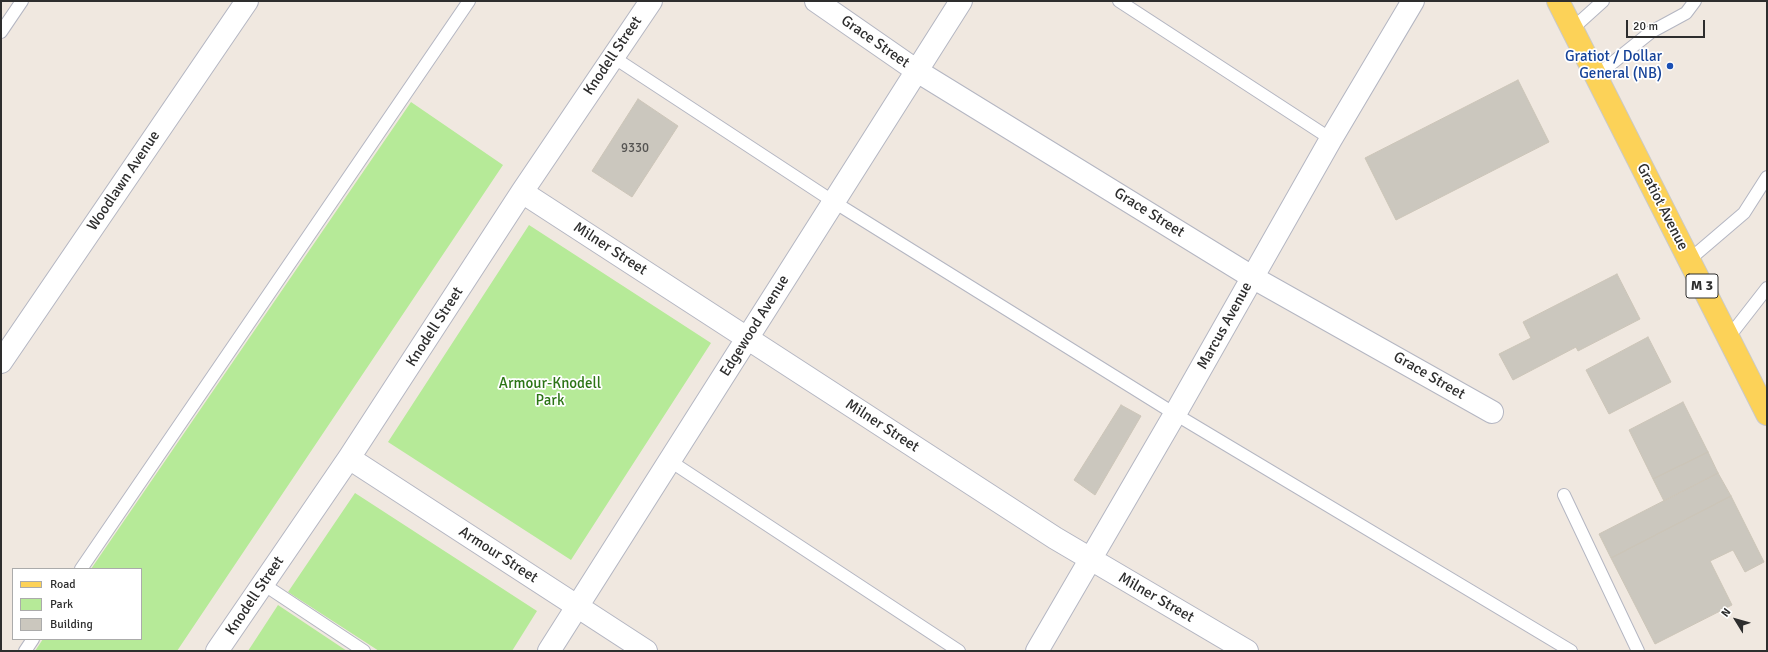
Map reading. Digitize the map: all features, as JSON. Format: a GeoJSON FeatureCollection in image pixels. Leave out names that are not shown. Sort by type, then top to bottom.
{"type":"FeatureCollection","features":[{"type":"Feature","properties":{"kind":"main road","name":"Gratiot Avenue"},"geometry":{"type":"LineString","coordinates":[[1558,1],[1767,414]]}},
{"type":"Feature","properties":{"kind":"street","name":"Woodlawn Avenue"},"geometry":{"type":"LineString","coordinates":[[1,362],[247,1]]}},
{"type":"Feature","properties":{"kind":"street","name":"Knodell Street"},"geometry":{"type":"LineString","coordinates":[[217,651],[350,458],[522,192],[651,1]]}},
{"type":"Feature","properties":{"kind":"street","name":"Grace Street"},"geometry":{"type":"LineString","coordinates":[[816,1],[917,71],[1252,277],[1492,412]]}},
{"type":"Feature","properties":{"kind":"street","name":"Edgewood Avenue"},"geometry":{"type":"LineString","coordinates":[[549,651],[961,1]]}},
{"type":"Feature","properties":{"kind":"street","name":"Marcus Avenue"},"geometry":{"type":"LineString","coordinates":[[1036,651],[1175,414],[1408,3]]}},
{"type":"Feature","properties":{"kind":"street","name":"Milner Street"},"geometry":{"type":"LineString","coordinates":[[522,192],[1055,538],[1247,651]]}},
{"type":"Feature","properties":{"kind":"street","name":"Armour Street"},"geometry":{"type":"LineString","coordinates":[[350,458],[646,651]]}},
{"type":"Feature","properties":{"kind":"lane"},"geometry":{"type":"LineString","coordinates":[[1,32],[22,1]]}},
{"type":"Feature","properties":{"kind":"lane"},"geometry":{"type":"LineString","coordinates":[[82,568],[469,1]]}},
{"type":"Feature","properties":{"kind":"lane"},"geometry":{"type":"LineString","coordinates":[[1119,1],[1331,139]]}},
{"type":"Feature","properties":{"kind":"lane"},"geometry":{"type":"LineString","coordinates":[[1572,29],[1603,1]]}},
{"type":"Feature","properties":{"kind":"lane"},"geometry":{"type":"LineString","coordinates":[[1596,76],[1651,32],[1686,13],[1695,1]]}},
{"type":"Feature","properties":{"kind":"lane"},"geometry":{"type":"LineString","coordinates":[[613,57],[834,202],[1175,414],[1571,651]]}},
{"type":"Feature","properties":{"kind":"lane"},"geometry":{"type":"LineString","coordinates":[[1689,260],[1744,213],[1767,177]]}},
{"type":"Feature","properties":{"kind":"lane"},"geometry":{"type":"LineString","coordinates":[[1728,338],[1767,288]]}},
{"type":"Feature","properties":{"kind":"lane"},"geometry":{"type":"LineString","coordinates":[[670,461],[959,651]]}},
{"type":"Feature","properties":{"kind":"lane"},"geometry":{"type":"LineString","coordinates":[[1564,495],[1638,651]]}},
{"type":"Feature","properties":{"kind":"lane"},"geometry":{"type":"LineString","coordinates":[[263,584],[364,651]]}},
{"type":"Feature","properties":{"kind":"lane"},"geometry":{"type":"LineString","coordinates":[[25,651],[32,640]]}},
{"type":"Feature","properties":{"kind":"green space"},"geometry":{"type":"Polygon","coordinates":[[[411,102],[503,165],[177,651],[35,651],[42,640],[142,640],[142,568],[92,568],[411,102]]]}},
{"type":"Feature","properties":{"kind":"green space","name":"Armour-Knodell Park"},"geometry":{"type":"Polygon","coordinates":[[[529,225],[711,343],[571,560],[388,442],[529,225]]]}},
{"type":"Feature","properties":{"kind":"green space"},"geometry":{"type":"Polygon","coordinates":[[[355,493],[537,611],[512,651],[379,651],[288,592],[355,493]]]}},
{"type":"Feature","properties":{"kind":"green space"},"geometry":{"type":"Polygon","coordinates":[[[278,605],[347,651],[248,651],[278,605]]]}},
{"type":"Feature","properties":{"kind":"building"},"geometry":{"type":"Polygon","coordinates":[[[1518,80],[1549,142],[1396,220],[1365,158],[1518,80]]]}},
{"type":"Feature","properties":{"kind":"building"},"geometry":{"type":"Polygon","coordinates":[[[638,99],[678,126],[632,197],[592,171],[638,99]]]}},
{"type":"Feature","properties":{"kind":"building"},"geometry":{"type":"Polygon","coordinates":[[[1617,274],[1640,319],[1578,351],[1576,347],[1513,380],[1499,354],[1531,338],[1523,322],[1617,274]]]}},
{"type":"Feature","properties":{"kind":"building"},"geometry":{"type":"Polygon","coordinates":[[[1648,337],[1671,382],[1609,414],[1586,370],[1648,337]]]}},
{"type":"Feature","properties":{"kind":"building"},"geometry":{"type":"Polygon","coordinates":[[[1683,402],[1708,452],[1653,479],[1629,430],[1683,402]]]}},
{"type":"Feature","properties":{"kind":"building"},"geometry":{"type":"Polygon","coordinates":[[[1121,405],[1141,416],[1095,495],[1074,480],[1121,405]]]}},
{"type":"Feature","properties":{"kind":"building"},"geometry":{"type":"Polygon","coordinates":[[[1708,452],[1718,473],[1664,501],[1653,479],[1708,452]]]}},
{"type":"Feature","properties":{"kind":"building"},"geometry":{"type":"Polygon","coordinates":[[[1718,473],[1731,496],[1611,558],[1599,534],[1718,473]]]}},
{"type":"Feature","properties":{"kind":"building"},"geometry":{"type":"Polygon","coordinates":[[[1731,496],[1764,562],[1745,572],[1733,550],[1710,561],[1732,605],[1655,644],[1611,558],[1731,496]]]}},
{"type":"Feature","properties":{"kind":"place","name":"Gratiot / Dollar General (NB)"},"geometry":{"type":"Point","coordinates":[1670,66]}}]}
